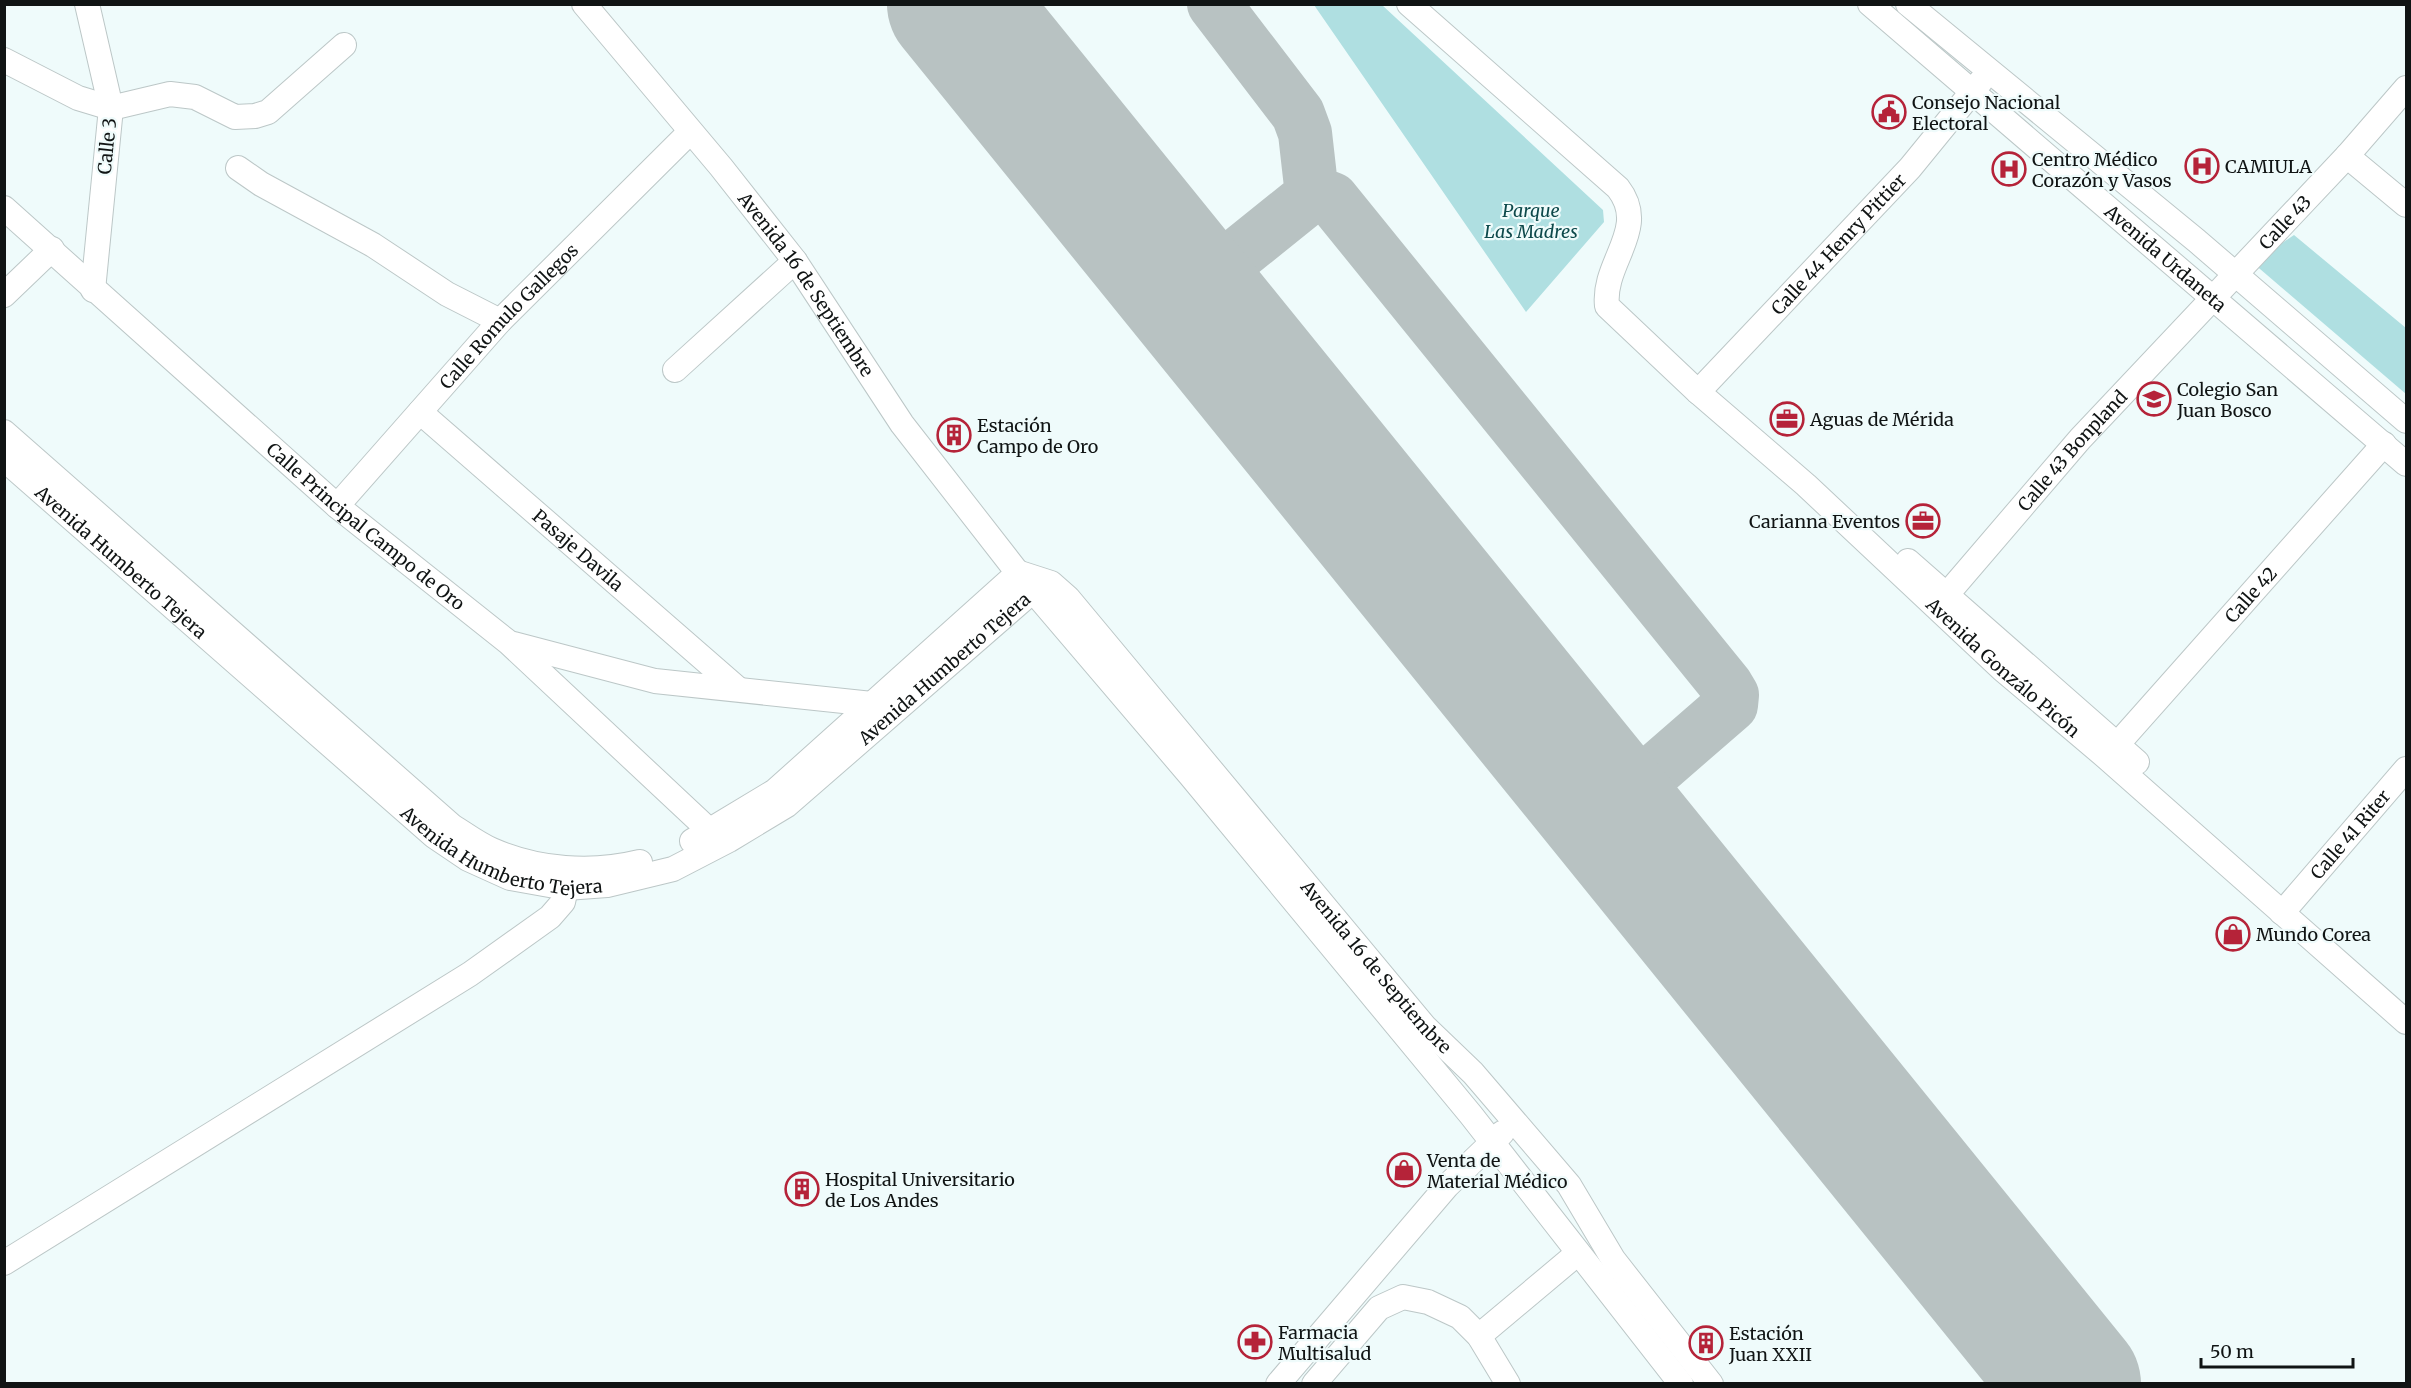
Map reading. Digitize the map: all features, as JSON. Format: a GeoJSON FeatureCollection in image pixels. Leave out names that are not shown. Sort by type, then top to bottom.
{"type":"FeatureCollection","features":[{"type":"Feature","properties":{"kind":"street","name":"Calle 3"},"geometry":{"type":"LineString","coordinates":[[87,4],[111,108],[93,290]]}},
{"type":"Feature","properties":{"kind":"street","name":"Avenida 16 de Septiembre"},"geometry":{"type":"LineString","coordinates":[[585,4],[795,261],[902,424],[1018,573],[1491,1143],[1681,1383]]}},
{"type":"Feature","properties":{"kind":"street","name":"Avenida Gonzálo Picón"},"geometry":{"type":"LineString","coordinates":[[1409,4],[1618,188],[1629,201],[1631,223],[1610,273],[1605,291],[1606,306],[1702,387],[1806,485],[1942,601],[2002,669],[2112,750],[2287,907],[2406,1022]]}},
{"type":"Feature","properties":{"kind":"street","name":"Avenida Urdaneta"},"geometry":{"type":"LineString","coordinates":[[1870,4],[2406,464]]}},
{"type":"Feature","properties":{"kind":"street","name":"Avenida Urdaneta"},"geometry":{"type":"LineString","coordinates":[[1908,4],[1988,72],[2123,180],[2406,421]]}},
{"type":"Feature","properties":{"kind":"street"},"geometry":{"type":"LineString","coordinates":[[4,60],[78,98],[111,108],[170,94],[195,97],[235,117],[255,116],[268,112],[344,45]]}},
{"type":"Feature","properties":{"kind":"street","name":"Calle 44 Henry Pittier"},"geometry":{"type":"LineString","coordinates":[[1702,387],[1910,168],[1988,72]]}},
{"type":"Feature","properties":{"kind":"street","name":"Calle 43"},"geometry":{"type":"LineString","coordinates":[[2212,299],[2347,156],[2406,88]]}},
{"type":"Feature","properties":{"kind":"street","name":"Calle Romulo Gallegos"},"geometry":{"type":"LineString","coordinates":[[337,506],[500,321],[690,132]]}},
{"type":"Feature","properties":{"kind":"street"},"geometry":{"type":"LineString","coordinates":[[2347,156],[2406,205]]}},
{"type":"Feature","properties":{"kind":"street"},"geometry":{"type":"LineString","coordinates":[[238,168],[374,245],[447,294],[500,321]]}},
{"type":"Feature","properties":{"kind":"street","name":"Calle Principal Campo de Oro"},"geometry":{"type":"LineString","coordinates":[[4,208],[337,506],[508,642],[720,836]]}},
{"type":"Feature","properties":{"kind":"street"},"geometry":{"type":"LineString","coordinates":[[4,295],[52,249]]}},
{"type":"Feature","properties":{"kind":"street"},"geometry":{"type":"LineString","coordinates":[[675,370],[795,261]]}},
{"type":"Feature","properties":{"kind":"street","name":"Calle 43 Bonpland"},"geometry":{"type":"LineString","coordinates":[[1942,601],[2080,439],[2212,299]]}},
{"type":"Feature","properties":{"kind":"street","name":"Pasaje Davila"},"geometry":{"type":"LineString","coordinates":[[420,412],[737,688]]}},
{"type":"Feature","properties":{"kind":"street","name":"Avenida Humberto Tejera"},"geometry":{"type":"LineString","coordinates":[[4,432],[452,826],[491,849],[539,865],[589,870],[621,867],[658,858],[720,836],[786,805],[1034,590]]}},
{"type":"Feature","properties":{"kind":"street","name":"Calle 42"},"geometry":{"type":"LineString","coordinates":[[2112,750],[2131,732],[2384,444]]}},
{"type":"Feature","properties":{"kind":"street","name":"Avenida Humberto Tejera"},"geometry":{"type":"LineString","coordinates":[[4,459],[434,836],[468,859],[510,878],[566,888],[607,885],[641,879],[673,869],[720,836],[775,791],[1018,573]]}},
{"type":"Feature","properties":{"kind":"street","name":"Avenida 16 de Septiembre"},"geometry":{"type":"LineString","coordinates":[[1018,573],[1051,583],[1068,598],[1425,1027],[1473,1073],[1516,1121],[1569,1185],[1613,1259],[1711,1383]]}},
{"type":"Feature","properties":{"kind":"street"},"geometry":{"type":"LineString","coordinates":[[508,642],[656,681],[872,704]]}},
{"type":"Feature","properties":{"kind":"street","name":"Calle 41 Riter"},"geometry":{"type":"LineString","coordinates":[[2287,907],[2406,769]]}},
{"type":"Feature","properties":{"kind":"street"},"geometry":{"type":"LineString","coordinates":[[4,1263],[470,974],[550,917],[563,902],[566,888]]}},
{"type":"Feature","properties":{"kind":"street","name":"Avenida Gonzálo Picón"},"geometry":{"type":"LineString","coordinates":[[2287,907],[2406,1004]]}},
{"type":"Feature","properties":{"kind":"street"},"geometry":{"type":"LineString","coordinates":[[1278,1383],[1447,1186],[1516,1121]]}},
{"type":"Feature","properties":{"kind":"street"},"geometry":{"type":"LineString","coordinates":[[1479,1336],[1578,1253]]}},
{"type":"Feature","properties":{"kind":"street"},"geometry":{"type":"LineString","coordinates":[[1314,1383],[1379,1308],[1403,1297],[1428,1302],[1460,1317],[1479,1336],[1508,1383]]}},
{"type":"Feature","properties":{"kind":"green space","name":"Parque Las Madres"},"geometry":{"type":"Polygon","coordinates":[[[1314,5],[1382,5],[1603,210],[1604,222],[1526,312],[1314,5]]]}},
{"type":"Feature","properties":{"kind":"green space"},"geometry":{"type":"Polygon","coordinates":[[[2294,235],[2406,328],[2406,394],[2253,263],[2294,235]]]}},
{"type":"Feature","properties":{"kind":"taxiway"},"geometry":{"type":"LineString","coordinates":[[1214,4],[1298,114],[1305,133],[1312,195]]}},
{"type":"Feature","properties":{"kind":"taxiway"},"geometry":{"type":"LineString","coordinates":[[1189,294],[1312,195],[1322,195],[1332,199],[1732,695],[1731,705],[1609,811]]}},
{"type":"Feature","properties":{"kind":"runway"},"geometry":{"type":"LineString","coordinates":[[955,4],[2073,1384]]}},
{"type":"Feature","properties":{"kind":"place","name":"Consejo Nacional Electoral"},"geometry":{"type":"Point","coordinates":[1889,112]}},
{"type":"Feature","properties":{"kind":"place","name":"CAMIULA"},"geometry":{"type":"Point","coordinates":[2202,166]}},
{"type":"Feature","properties":{"kind":"place","name":"Centro Médico Corazón y Vasos"},"geometry":{"type":"Point","coordinates":[2009,169]}},
{"type":"Feature","properties":{"kind":"place","name":"Colegio San Juan Bosco"},"geometry":{"type":"Point","coordinates":[2154,399]}},
{"type":"Feature","properties":{"kind":"place","name":"Aguas de Mérida"},"geometry":{"type":"Point","coordinates":[1787,419]}},
{"type":"Feature","properties":{"kind":"place","name":"Estación Campo de Oro"},"geometry":{"type":"Point","coordinates":[954,435]}},
{"type":"Feature","properties":{"kind":"place","name":"Carianna Eventos"},"geometry":{"type":"Point","coordinates":[1923,521]}},
{"type":"Feature","properties":{"kind":"place","name":"Mundo Corea"},"geometry":{"type":"Point","coordinates":[2233,934]}},
{"type":"Feature","properties":{"kind":"place","name":"Venta de Material Médico"},"geometry":{"type":"Point","coordinates":[1404,1170]}},
{"type":"Feature","properties":{"kind":"place","name":"Hospital Universitario de Los Andes"},"geometry":{"type":"Point","coordinates":[802,1189]}},
{"type":"Feature","properties":{"kind":"place","name":"Farmacia Multisalud"},"geometry":{"type":"Point","coordinates":[1255,1342]}},
{"type":"Feature","properties":{"kind":"place","name":"Estación Juan XXII"},"geometry":{"type":"Point","coordinates":[1706,1343]}}]}
